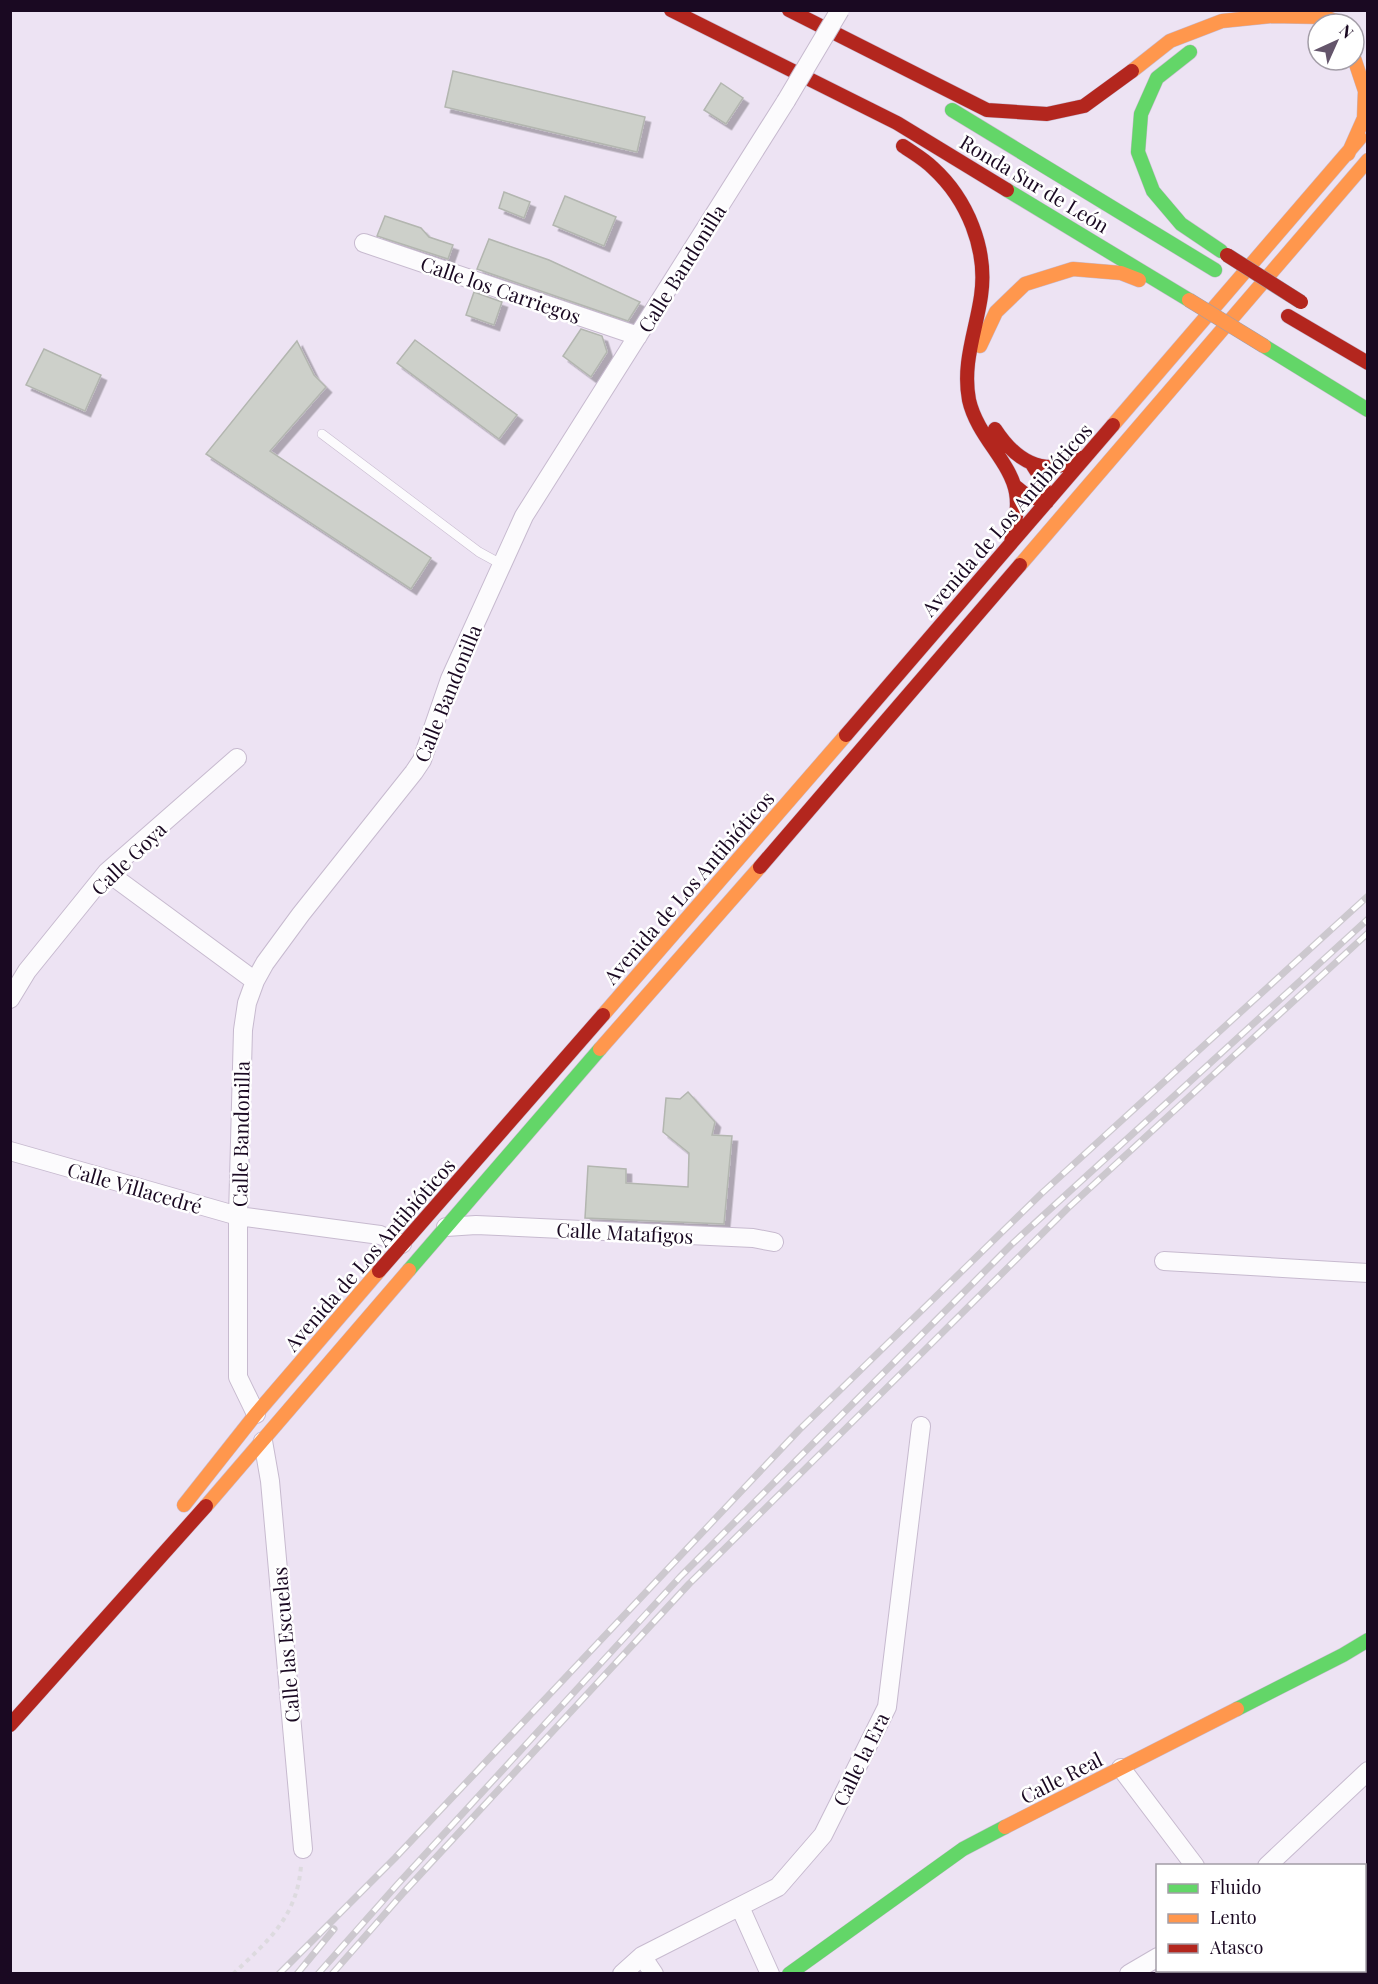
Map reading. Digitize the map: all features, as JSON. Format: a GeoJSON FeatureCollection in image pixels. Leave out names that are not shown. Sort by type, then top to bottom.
{"type":"FeatureCollection","features":[{"type":"Feature","properties":{"kind":"main road","name":"Ronda Sur de León"},"geometry":{"type":"LineString","coordinates":[[671,10],[897,123],[1368,410]]}},
{"type":"Feature","properties":{"kind":"main road"},"geometry":{"type":"LineString","coordinates":[[774,10],[922,93]]}},
{"type":"Feature","properties":{"kind":"main road"},"geometry":{"type":"LineString","coordinates":[[789,10],[987,110],[1047,114],[1084,106],[1107,91],[1170,40],[1222,21],[1271,16],[1306,17]]}},
{"type":"Feature","properties":{"kind":"main road"},"geometry":{"type":"LineString","coordinates":[[1244,33],[1265,31]]}},
{"type":"Feature","properties":{"kind":"main road"},"geometry":{"type":"LineString","coordinates":[[1202,45],[1183,56],[1157,78],[1141,114],[1138,152],[1154,191],[1181,224],[1301,302],[1321,335]]}},
{"type":"Feature","properties":{"kind":"main road"},"geometry":{"type":"LineString","coordinates":[[1348,154],[1364,118],[1365,91],[1361,72]]}},
{"type":"Feature","properties":{"kind":"main road"},"geometry":{"type":"LineString","coordinates":[[831,90],[933,168],[951,189],[970,221],[982,258],[981,293],[965,374],[972,410],[1015,486],[1026,495],[1047,502]]}},
{"type":"Feature","properties":{"kind":"main road","name":"Ronda Sur de León"},"geometry":{"type":"LineString","coordinates":[[943,105],[1261,299]]}},
{"type":"Feature","properties":{"kind":"main road","name":"Avenida de Los Antibióticos"},"geometry":{"type":"LineString","coordinates":[[174,1519],[256,1414],[402,1244],[758,837],[1368,129]]}},
{"type":"Feature","properties":{"kind":"main road"},"geometry":{"type":"LineString","coordinates":[[1303,234],[1335,183],[1368,144]]}},
{"type":"Feature","properties":{"kind":"main road","name":"Avenida de Los Antibióticos"},"geometry":{"type":"LineString","coordinates":[[10,1725],[133,1590],[325,1370],[574,1077],[646,999],[1368,160]]}},
{"type":"Feature","properties":{"kind":"main road"},"geometry":{"type":"LineString","coordinates":[[983,399],[978,388],[980,344],[996,312],[1025,284],[1073,269],[1121,273],[1189,300]]}},
{"type":"Feature","properties":{"kind":"main road"},"geometry":{"type":"LineString","coordinates":[[869,740],[892,698],[1031,533],[1047,502],[1071,487],[1197,344],[1244,303]]}},
{"type":"Feature","properties":{"kind":"main road"},"geometry":{"type":"LineString","coordinates":[[1284,313],[1368,363]]}},
{"type":"Feature","properties":{"kind":"main road"},"geometry":{"type":"LineString","coordinates":[[992,421],[996,431],[1014,453],[1032,464],[1054,467],[1085,457]]}},
{"type":"Feature","properties":{"kind":"main road"},"geometry":{"type":"LineString","coordinates":[[1032,464],[1042,480],[1047,502]]}},
{"type":"Feature","properties":{"kind":"main road"},"geometry":{"type":"LineString","coordinates":[[1011,543],[1016,512],[1015,486]]}},
{"type":"Feature","properties":{"kind":"main road"},"geometry":{"type":"LineString","coordinates":[[596,1022],[624,1004],[646,999],[648,979],[736,877],[758,837]]}},
{"type":"Feature","properties":{"kind":"main road"},"geometry":{"type":"LineString","coordinates":[[325,1370],[343,1332],[403,1261],[405,1252],[402,1244],[428,1231],[446,1227]]}},
{"type":"Feature","properties":{"kind":"main road"},"geometry":{"type":"LineString","coordinates":[[263,1441],[256,1414],[291,1409]]}},
{"type":"Feature","properties":{"kind":"main road","name":"Avenida de Los Antibióticos"},"geometry":{"type":"LineString","coordinates":[[50,1680],[152,1546]]}},
{"type":"Feature","properties":{"kind":"main road","name":"Calle Real"},"geometry":{"type":"LineString","coordinates":[[789,1974],[963,1849],[1343,1655],[1368,1640]]}},
{"type":"Feature","properties":{"kind":"street","name":"Calle Bandonilla"},"geometry":{"type":"LineString","coordinates":[[256,1414],[238,1377],[238,1216],[243,1030],[247,1003],[255,981],[283,937],[422,760],[450,679],[524,516],[786,101],[840,10]]}},
{"type":"Feature","properties":{"kind":"street","name":"Calle los Carriegos"},"geometry":{"type":"LineString","coordinates":[[364,243],[638,336]]}},
{"type":"Feature","properties":{"kind":"street","name":"Calle Goya"},"geometry":{"type":"LineString","coordinates":[[10,999],[27,971],[108,872],[237,758]]}},
{"type":"Feature","properties":{"kind":"street"},"geometry":{"type":"LineString","coordinates":[[108,872],[255,981]]}},
{"type":"Feature","properties":{"kind":"street","name":"Calle Villacedré"},"geometry":{"type":"LineString","coordinates":[[10,1151],[238,1216],[380,1236],[402,1244]]}},
{"type":"Feature","properties":{"kind":"street"},"geometry":{"type":"LineString","coordinates":[[470,1198],[476,1225]]}},
{"type":"Feature","properties":{"kind":"street","name":"Calle Matafigos"},"geometry":{"type":"LineString","coordinates":[[446,1227],[476,1225],[753,1238],[774,1242]]}},
{"type":"Feature","properties":{"kind":"street"},"geometry":{"type":"LineString","coordinates":[[1164,1261],[1368,1273]]}},
{"type":"Feature","properties":{"kind":"street","name":"Calle la Era"},"geometry":{"type":"LineString","coordinates":[[622,1974],[642,1956],[778,1887],[823,1835],[887,1707],[921,1426]]}},
{"type":"Feature","properties":{"kind":"street","name":"Calle las Escuelas"},"geometry":{"type":"LineString","coordinates":[[263,1441],[270,1481],[303,1849]]}},
{"type":"Feature","properties":{"kind":"street"},"geometry":{"type":"LineString","coordinates":[[1121,1768],[1193,1864]]}},
{"type":"Feature","properties":{"kind":"street"},"geometry":{"type":"LineString","coordinates":[[1269,1864],[1368,1771]]}},
{"type":"Feature","properties":{"kind":"street"},"geometry":{"type":"LineString","coordinates":[[740,1907],[770,1974]]}},
{"type":"Feature","properties":{"kind":"street"},"geometry":{"type":"LineString","coordinates":[[642,1956],[654,1974]]}},
{"type":"Feature","properties":{"kind":"street"},"geometry":{"type":"LineString","coordinates":[[1129,1974],[1156,1958]]}},
{"type":"Feature","properties":{"kind":"lane"},"geometry":{"type":"LineString","coordinates":[[322,434],[479,552],[501,564]]}},
{"type":"Feature","properties":{"kind":"path"},"geometry":{"type":"LineString","coordinates":[[233,1974],[264,1945],[291,1909],[298,1891],[303,1849]]}},
{"type":"Feature","properties":{"kind":"building"},"geometry":{"type":"Polygon","coordinates":[[[453,71],[645,117],[637,152],[445,107],[453,71]]]}},
{"type":"Feature","properties":{"kind":"building"},"geometry":{"type":"Polygon","coordinates":[[[721,83],[743,98],[726,124],[704,110],[721,83]]]}},
{"type":"Feature","properties":{"kind":"building"},"geometry":{"type":"Polygon","coordinates":[[[504,192],[530,202],[524,218],[499,208],[504,192]]]}},
{"type":"Feature","properties":{"kind":"building"},"geometry":{"type":"Polygon","coordinates":[[[565,196],[616,217],[604,246],[553,225],[565,196]]]}},
{"type":"Feature","properties":{"kind":"building"},"geometry":{"type":"Polygon","coordinates":[[[385,216],[421,228],[429,237],[453,245],[448,259],[377,236],[385,216]]]}},
{"type":"Feature","properties":{"kind":"building"},"geometry":{"type":"Polygon","coordinates":[[[489,239],[549,260],[640,302],[628,321],[477,269],[489,239]]]}},
{"type":"Feature","properties":{"kind":"building"},"geometry":{"type":"Polygon","coordinates":[[[474,292],[502,302],[494,325],[466,315],[474,292]]]}},
{"type":"Feature","properties":{"kind":"building"},"geometry":{"type":"Polygon","coordinates":[[[581,329],[602,336],[607,352],[591,377],[563,356],[581,329]]]}},
{"type":"Feature","properties":{"kind":"building"},"geometry":{"type":"Polygon","coordinates":[[[415,340],[517,415],[499,439],[397,363],[415,340]]]}},
{"type":"Feature","properties":{"kind":"building"},"geometry":{"type":"Polygon","coordinates":[[[297,341],[314,375],[326,387],[270,451],[431,558],[411,589],[206,454],[297,341]]]}},
{"type":"Feature","properties":{"kind":"building"},"geometry":{"type":"Polygon","coordinates":[[[44,349],[101,375],[85,411],[26,385],[44,349]]]}},
{"type":"Feature","properties":{"kind":"building"},"geometry":{"type":"Polygon","coordinates":[[[688,1092],[715,1122],[712,1135],[732,1136],[724,1224],[585,1218],[588,1166],[626,1169],[626,1183],[688,1187],[689,1153],[663,1132],[666,1098],[680,1099],[688,1092]]]}},
{"type":"Feature","properties":{"kind":"railway"},"geometry":{"type":"LineString","coordinates":[[279,1974],[395,1858],[799,1430],[1042,1193],[1368,896]]}},
{"type":"Feature","properties":{"kind":"railway"},"geometry":{"type":"LineString","coordinates":[[318,1974],[680,1577],[1012,1244],[1368,919]]}},
{"type":"Feature","properties":{"kind":"railway"},"geometry":{"type":"LineString","coordinates":[[332,1974],[404,1892],[689,1584],[1068,1208],[1368,933]]}},
{"type":"Feature","properties":{"kind":"railway"},"geometry":{"type":"LineString","coordinates":[[297,1974],[334,1929]]}},
{"type":"Feature","properties":{"kind":"traffic: fast"},"geometry":{"type":"LineString","coordinates":[[1190,52],[1157,78],[1141,114],[1138,152],[1153,191],[1181,224],[1221,251]]}},
{"type":"Feature","properties":{"kind":"traffic: fast"},"geometry":{"type":"LineString","coordinates":[[952,110],[1215,270]]}},
{"type":"Feature","properties":{"kind":"traffic: fast"},"geometry":{"type":"LineString","coordinates":[[1007,190],[1189,300]]}},
{"type":"Feature","properties":{"kind":"traffic: fast"},"geometry":{"type":"LineString","coordinates":[[1264,346],[1368,410]]}},
{"type":"Feature","properties":{"kind":"traffic: fast"},"geometry":{"type":"LineString","coordinates":[[409,1270],[600,1049]]}},
{"type":"Feature","properties":{"kind":"traffic: fast"},"geometry":{"type":"LineString","coordinates":[[1237,1709],[1368,1640]]}},
{"type":"Feature","properties":{"kind":"traffic: fast"},"geometry":{"type":"LineString","coordinates":[[789,1974],[963,1849],[1005,1827]]}},
{"type":"Feature","properties":{"kind":"traffic: slow"},"geometry":{"type":"LineString","coordinates":[[1132,71],[1170,41],[1222,21],[1271,16],[1306,17]]}},
{"type":"Feature","properties":{"kind":"traffic: slow"},"geometry":{"type":"LineString","coordinates":[[1348,154],[1364,118],[1365,91],[1359,72]]}},
{"type":"Feature","properties":{"kind":"traffic: slow"},"geometry":{"type":"LineString","coordinates":[[1113,425],[1360,138]]}},
{"type":"Feature","properties":{"kind":"traffic: slow"},"geometry":{"type":"LineString","coordinates":[[1020,565],[1368,160]]}},
{"type":"Feature","properties":{"kind":"traffic: slow"},"geometry":{"type":"LineString","coordinates":[[980,346],[996,312],[1025,284],[1073,269],[1121,273],[1139,280]]}},
{"type":"Feature","properties":{"kind":"traffic: slow"},"geometry":{"type":"LineString","coordinates":[[1189,300],[1264,346]]}},
{"type":"Feature","properties":{"kind":"traffic: slow"},"geometry":{"type":"LineString","coordinates":[[603,1015],[846,735]]}},
{"type":"Feature","properties":{"kind":"traffic: slow"},"geometry":{"type":"LineString","coordinates":[[600,1049],[760,867]]}},
{"type":"Feature","properties":{"kind":"traffic: slow"},"geometry":{"type":"LineString","coordinates":[[206,1506],[409,1270]]}},
{"type":"Feature","properties":{"kind":"traffic: slow"},"geometry":{"type":"LineString","coordinates":[[184,1505],[256,1414],[379,1271]]}},
{"type":"Feature","properties":{"kind":"traffic: slow"},"geometry":{"type":"LineString","coordinates":[[1005,1827],[1237,1709]]}},
{"type":"Feature","properties":{"kind":"traffic: jam"},"geometry":{"type":"LineString","coordinates":[[671,10],[897,123],[1007,190]]}},
{"type":"Feature","properties":{"kind":"traffic: jam"},"geometry":{"type":"LineString","coordinates":[[789,10],[987,110],[1047,114],[1084,106],[1132,71]]}},
{"type":"Feature","properties":{"kind":"traffic: jam"},"geometry":{"type":"LineString","coordinates":[[903,146],[933,168],[956,194],[978,243],[982,278],[981,296],[968,360],[967,386],[973,413],[1013,482],[1017,505],[1011,543]]}},
{"type":"Feature","properties":{"kind":"traffic: jam"},"geometry":{"type":"LineString","coordinates":[[1227,255],[1301,302]]}},
{"type":"Feature","properties":{"kind":"traffic: jam"},"geometry":{"type":"LineString","coordinates":[[1288,316],[1368,363]]}},
{"type":"Feature","properties":{"kind":"traffic: jam"},"geometry":{"type":"LineString","coordinates":[[846,735],[1113,425]]}},
{"type":"Feature","properties":{"kind":"traffic: jam"},"geometry":{"type":"LineString","coordinates":[[995,429],[1012,450],[1035,464],[1053,467],[1085,457]]}},
{"type":"Feature","properties":{"kind":"traffic: jam"},"geometry":{"type":"LineString","coordinates":[[1015,486],[1026,495],[1047,502],[1042,480],[1032,464]]}},
{"type":"Feature","properties":{"kind":"traffic: jam"},"geometry":{"type":"LineString","coordinates":[[760,867],[1020,565]]}},
{"type":"Feature","properties":{"kind":"traffic: jam"},"geometry":{"type":"LineString","coordinates":[[379,1271],[603,1015]]}},
{"type":"Feature","properties":{"kind":"traffic: jam"},"geometry":{"type":"LineString","coordinates":[[10,1725],[206,1506]]}}]}
